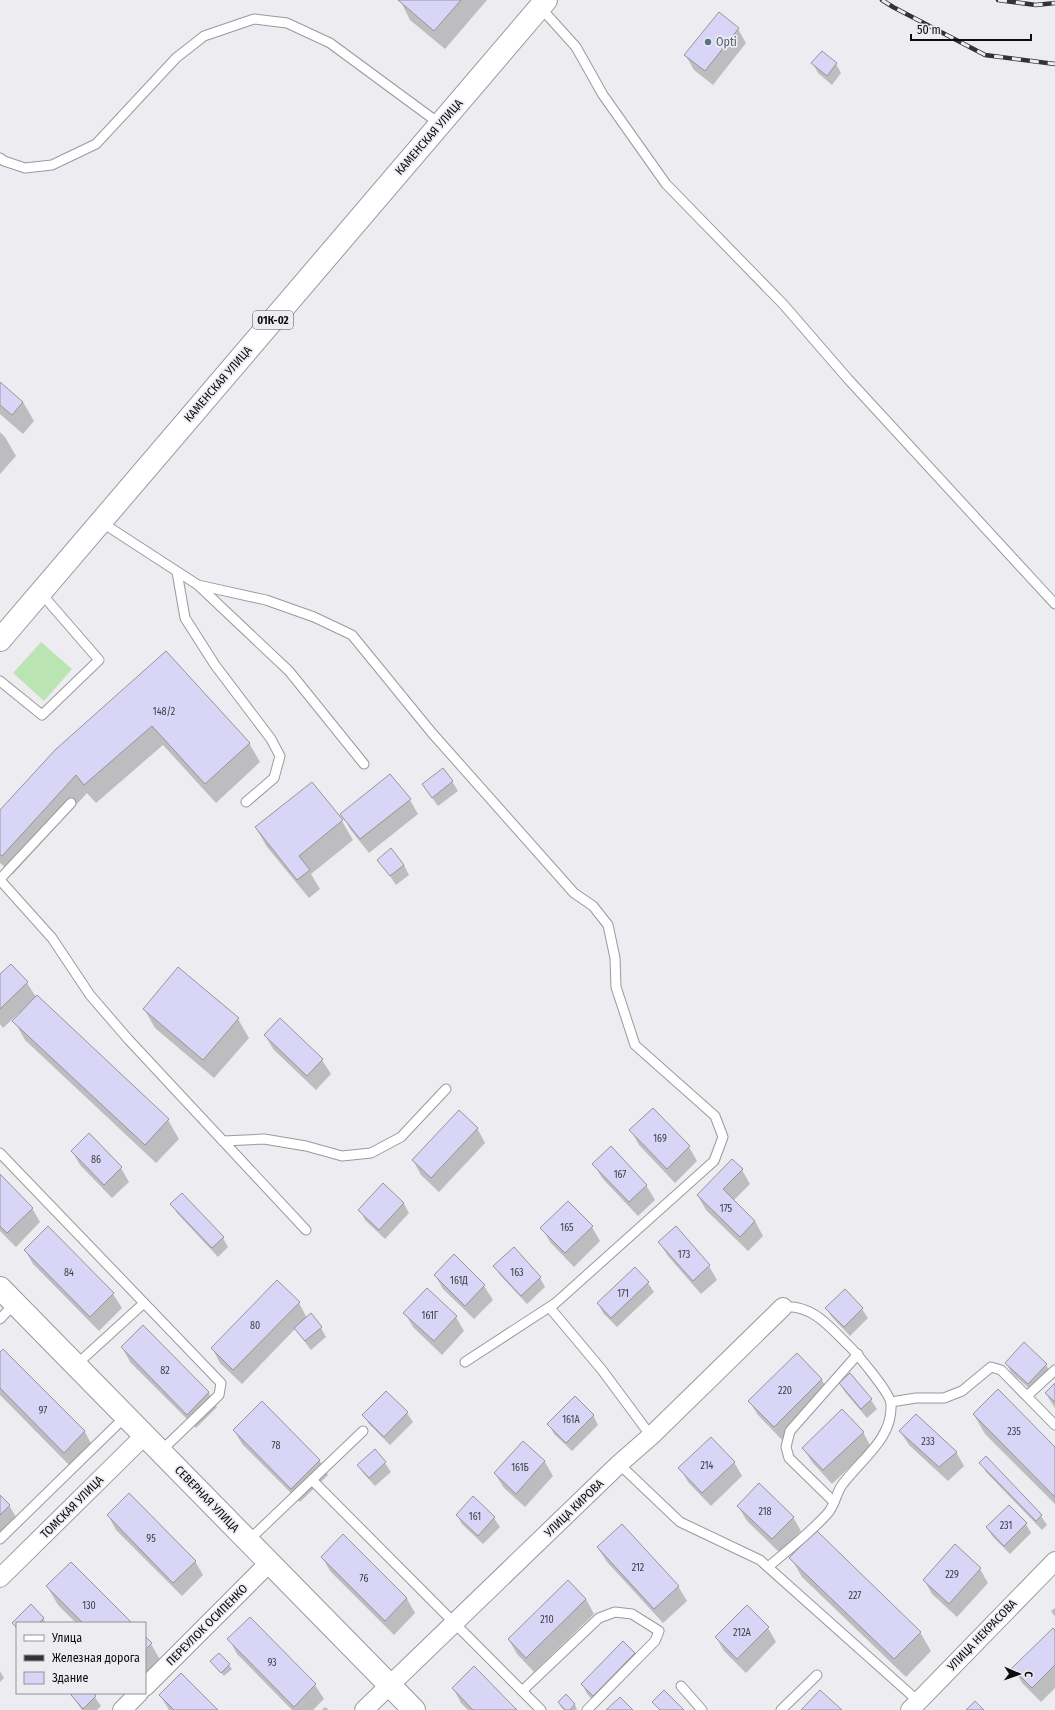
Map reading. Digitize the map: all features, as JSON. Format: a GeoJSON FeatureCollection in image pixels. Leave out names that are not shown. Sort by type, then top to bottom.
{"type":"FeatureCollection","features":[{"type":"Feature","properties":{"kind":"main road","name":"КАМЕНСКАЯ УЛИЦА"},"geometry":{"type":"LineString","coordinates":[[2,632],[40,592],[543,4]]}},
{"type":"Feature","properties":{"kind":"main road","name":"СЕВЕРНАЯ УЛИЦА"},"geometry":{"type":"LineString","coordinates":[[0,1288],[414,1710]]}},
{"type":"Feature","properties":{"kind":"street","name":"УЛИЦА КИРОВА"},"geometry":{"type":"LineString","coordinates":[[364,1710],[784,1307]]}},
{"type":"Feature","properties":{"kind":"street","name":"ТОМСКАЯ УЛИЦА"},"geometry":{"type":"LineString","coordinates":[[1,1577],[145,1435]]}},
{"type":"Feature","properties":{"kind":"street","name":"УЛИЦА НЕКРАСОВА"},"geometry":{"type":"LineString","coordinates":[[914,1706],[1055,1561]]}},
{"type":"Feature","properties":{"kind":"street","name":"ПЕРЕУЛОК ОСИПЕНКО"},"geometry":{"type":"LineString","coordinates":[[146,1686],[270,1562]]}},
{"type":"Feature","properties":{"kind":"street"},"geometry":{"type":"LineString","coordinates":[[122,1710],[138,1694]]}},
{"type":"Feature","properties":{"kind":"lane"},"geometry":{"type":"LineString","coordinates":[[543,4],[576,47],[603,95],[666,184],[783,304],[848,378],[1055,604]]}},
{"type":"Feature","properties":{"kind":"lane"},"geometry":{"type":"LineString","coordinates":[[0,158],[4,161],[25,168],[52,165],[96,144],[176,58],[204,36],[254,19],[287,24],[330,43],[440,124]]}},
{"type":"Feature","properties":{"kind":"lane"},"geometry":{"type":"LineString","coordinates":[[100,522],[198,585],[289,671],[364,764]]}},
{"type":"Feature","properties":{"kind":"lane"},"geometry":{"type":"LineString","coordinates":[[177,572],[185,618],[214,665],[271,739],[280,756],[274,778],[246,802]]}},
{"type":"Feature","properties":{"kind":"lane"},"geometry":{"type":"LineString","coordinates":[[198,585],[266,600],[314,617],[352,635],[437,739],[574,893],[593,906],[608,925],[615,958],[616,987],[635,1045],[715,1116],[723,1137],[714,1161],[550,1308],[602,1370],[651,1436]]}},
{"type":"Feature","properties":{"kind":"lane"},"geometry":{"type":"LineString","coordinates":[[0,681],[42,715],[99,660],[40,592]]}},
{"type":"Feature","properties":{"kind":"lane"},"geometry":{"type":"LineString","coordinates":[[71,803],[0,879],[52,938],[90,995],[306,1230]]}},
{"type":"Feature","properties":{"kind":"lane"},"geometry":{"type":"LineString","coordinates":[[223,1141],[264,1139],[306,1146],[342,1156],[371,1154],[401,1137],[446,1089]]}},
{"type":"Feature","properties":{"kind":"lane"},"geometry":{"type":"LineString","coordinates":[[0,1153],[221,1383],[219,1395],[161,1451]]}},
{"type":"Feature","properties":{"kind":"lane"},"geometry":{"type":"LineString","coordinates":[[0,1319],[15,1303]]}},
{"type":"Feature","properties":{"kind":"lane"},"geometry":{"type":"LineString","coordinates":[[76,1365],[144,1303]]}},
{"type":"Feature","properties":{"kind":"lane"},"geometry":{"type":"LineString","coordinates":[[465,1362],[554,1304]]}},
{"type":"Feature","properties":{"kind":"lane"},"geometry":{"type":"LineString","coordinates":[[768,1567],[828,1513],[842,1485],[885,1434],[891,1418],[891,1402],[858,1354],[828,1324],[810,1311],[792,1306],[784,1307]]}},
{"type":"Feature","properties":{"kind":"lane"},"geometry":{"type":"LineString","coordinates":[[834,1502],[789,1458],[786,1447],[790,1431],[858,1354]]}},
{"type":"Feature","properties":{"kind":"lane"},"geometry":{"type":"LineString","coordinates":[[891,1402],[916,1398],[944,1398],[962,1391],[991,1367],[1001,1370],[1055,1425]]}},
{"type":"Feature","properties":{"kind":"lane"},"geometry":{"type":"LineString","coordinates":[[1027,1396],[1055,1370]]}},
{"type":"Feature","properties":{"kind":"lane"},"geometry":{"type":"LineString","coordinates":[[0,1538],[126,1416]]}},
{"type":"Feature","properties":{"kind":"lane"},"geometry":{"type":"LineString","coordinates":[[248,1541],[363,1431]]}},
{"type":"Feature","properties":{"kind":"lane"},"geometry":{"type":"LineString","coordinates":[[619,1464],[680,1522],[760,1560],[914,1706]]}},
{"type":"Feature","properties":{"kind":"lane"},"geometry":{"type":"LineString","coordinates":[[312,1480],[541,1710]]}},
{"type":"Feature","properties":{"kind":"lane"},"geometry":{"type":"LineString","coordinates":[[522,1691],[599,1618],[615,1612],[632,1614],[659,1630],[655,1642],[587,1710]]}},
{"type":"Feature","properties":{"kind":"lane"},"geometry":{"type":"LineString","coordinates":[[782,1710],[817,1675]]}},
{"type":"Feature","properties":{"kind":"lane"},"geometry":{"type":"LineString","coordinates":[[681,1686],[702,1710]]}},
{"type":"Feature","properties":{"kind":"green space"},"geometry":{"type":"Polygon","coordinates":[[[41,642],[72,669],[44,701],[13,673],[41,642]]]}},
{"type":"Feature","properties":{"kind":"building"},"geometry":{"type":"Polygon","coordinates":[[[398,0],[461,0],[434,31],[398,0]]]}},
{"type":"Feature","properties":{"kind":"building"},"geometry":{"type":"Polygon","coordinates":[[[719,12],[739,28],[705,71],[684,55],[719,12]]]}},
{"type":"Feature","properties":{"kind":"building"},"geometry":{"type":"Polygon","coordinates":[[[822,51],[837,63],[827,76],[811,63],[822,51]]]}},
{"type":"Feature","properties":{"kind":"building"},"geometry":{"type":"Polygon","coordinates":[[[0,382],[23,402],[12,415],[0,405],[0,382]]]}},
{"type":"Feature","properties":{"kind":"building"},"geometry":{"type":"Polygon","coordinates":[[[166,651],[250,743],[205,784],[152,726],[84,785],[76,775],[2,856],[0,855],[0,810],[55,750],[166,651]]]}},
{"type":"Feature","properties":{"kind":"building"},"geometry":{"type":"Polygon","coordinates":[[[443,768],[453,781],[432,798],[422,784],[443,768]]]}},
{"type":"Feature","properties":{"kind":"building"},"geometry":{"type":"Polygon","coordinates":[[[390,774],[411,799],[360,839],[340,814],[390,774]]]}},
{"type":"Feature","properties":{"kind":"building"},"geometry":{"type":"Polygon","coordinates":[[[312,782],[343,820],[299,856],[310,870],[297,880],[255,827],[312,782]]]}},
{"type":"Feature","properties":{"kind":"building"},"geometry":{"type":"Polygon","coordinates":[[[391,848],[404,865],[390,876],[377,860],[391,848]]]}},
{"type":"Feature","properties":{"kind":"building"},"geometry":{"type":"Polygon","coordinates":[[[11,964],[28,982],[0,1009],[0,974],[11,964]]]}},
{"type":"Feature","properties":{"kind":"building"},"geometry":{"type":"Polygon","coordinates":[[[178,967],[239,1018],[203,1060],[143,1009],[178,967]]]}},
{"type":"Feature","properties":{"kind":"building"},"geometry":{"type":"Polygon","coordinates":[[[37,995],[169,1119],[145,1145],[12,1021],[37,995]]]}},
{"type":"Feature","properties":{"kind":"building"},"geometry":{"type":"Polygon","coordinates":[[[280,1018],[323,1059],[307,1076],[264,1035],[280,1018]]]}},
{"type":"Feature","properties":{"kind":"building"},"geometry":{"type":"Polygon","coordinates":[[[653,1108],[690,1146],[667,1169],[629,1130],[653,1108]]]}},
{"type":"Feature","properties":{"kind":"building"},"geometry":{"type":"Polygon","coordinates":[[[459,1110],[478,1128],[431,1178],[412,1160],[459,1110]]]}},
{"type":"Feature","properties":{"kind":"building"},"geometry":{"type":"Polygon","coordinates":[[[89,1133],[122,1167],[104,1185],[71,1151],[89,1133]]]}},
{"type":"Feature","properties":{"kind":"building"},"geometry":{"type":"Polygon","coordinates":[[[611,1146],[647,1185],[629,1202],[592,1164],[611,1146]]]}},
{"type":"Feature","properties":{"kind":"building"},"geometry":{"type":"Polygon","coordinates":[[[732,1159],[743,1169],[723,1189],[755,1221],[740,1237],[697,1195],[732,1159]]]}},
{"type":"Feature","properties":{"kind":"building"},"geometry":{"type":"Polygon","coordinates":[[[0,1174],[33,1208],[7,1233],[0,1226],[0,1174]]]}},
{"type":"Feature","properties":{"kind":"building"},"geometry":{"type":"Polygon","coordinates":[[[383,1183],[404,1203],[379,1230],[358,1210],[383,1183]]]}},
{"type":"Feature","properties":{"kind":"building"},"geometry":{"type":"Polygon","coordinates":[[[182,1193],[224,1237],[212,1248],[170,1204],[182,1193]]]}},
{"type":"Feature","properties":{"kind":"building"},"geometry":{"type":"Polygon","coordinates":[[[568,1201],[593,1226],[565,1253],[540,1228],[568,1201]]]}},
{"type":"Feature","properties":{"kind":"building"},"geometry":{"type":"Polygon","coordinates":[[[48,1226],[114,1293],[90,1317],[24,1250],[48,1226]]]}},
{"type":"Feature","properties":{"kind":"building"},"geometry":{"type":"Polygon","coordinates":[[[676,1226],[710,1265],[693,1281],[658,1242],[676,1226]]]}},
{"type":"Feature","properties":{"kind":"building"},"geometry":{"type":"Polygon","coordinates":[[[514,1247],[541,1277],[521,1296],[493,1266],[514,1247]]]}},
{"type":"Feature","properties":{"kind":"building"},"geometry":{"type":"Polygon","coordinates":[[[454,1254],[485,1285],[465,1306],[434,1275],[454,1254]]]}},
{"type":"Feature","properties":{"kind":"building"},"geometry":{"type":"Polygon","coordinates":[[[635,1267],[649,1282],[611,1318],[597,1303],[635,1267]]]}},
{"type":"Feature","properties":{"kind":"building"},"geometry":{"type":"Polygon","coordinates":[[[277,1280],[300,1302],[233,1370],[211,1348],[277,1280]]]}},
{"type":"Feature","properties":{"kind":"building"},"geometry":{"type":"Polygon","coordinates":[[[427,1288],[457,1316],[434,1341],[403,1313],[427,1288]]]}},
{"type":"Feature","properties":{"kind":"building"},"geometry":{"type":"Polygon","coordinates":[[[845,1289],[863,1308],[844,1327],[825,1308],[845,1289]]]}},
{"type":"Feature","properties":{"kind":"building"},"geometry":{"type":"Polygon","coordinates":[[[311,1313],[322,1327],[305,1341],[294,1328],[311,1313]]]}},
{"type":"Feature","properties":{"kind":"building"},"geometry":{"type":"Polygon","coordinates":[[[143,1325],[209,1392],[187,1415],[121,1347],[143,1325]]]}},
{"type":"Feature","properties":{"kind":"building"},"geometry":{"type":"Polygon","coordinates":[[[1024,1342],[1047,1364],[1028,1384],[1005,1363],[1024,1342]]]}},
{"type":"Feature","properties":{"kind":"building"},"geometry":{"type":"Polygon","coordinates":[[[3,1349],[85,1431],[64,1453],[0,1388],[0,1352],[3,1349]]]}},
{"type":"Feature","properties":{"kind":"building"},"geometry":{"type":"Polygon","coordinates":[[[797,1353],[822,1379],[774,1427],[748,1401],[797,1353]]]}},
{"type":"Feature","properties":{"kind":"building"},"geometry":{"type":"Polygon","coordinates":[[[850,1373],[872,1399],[861,1409],[839,1383],[850,1373]]]}},
{"type":"Feature","properties":{"kind":"building"},"geometry":{"type":"Polygon","coordinates":[[[1055,1383],[1055,1402],[1045,1393],[1055,1383]]]}},
{"type":"Feature","properties":{"kind":"building"},"geometry":{"type":"Polygon","coordinates":[[[998,1389],[1055,1447],[1055,1497],[973,1414],[998,1389]]]}},
{"type":"Feature","properties":{"kind":"building"},"geometry":{"type":"Polygon","coordinates":[[[386,1391],[408,1412],[384,1437],[362,1415],[386,1391]]]}},
{"type":"Feature","properties":{"kind":"building"},"geometry":{"type":"Polygon","coordinates":[[[575,1396],[594,1415],[566,1443],[547,1424],[575,1396]]]}},
{"type":"Feature","properties":{"kind":"building"},"geometry":{"type":"Polygon","coordinates":[[[262,1401],[320,1460],[291,1489],[233,1430],[262,1401]]]}},
{"type":"Feature","properties":{"kind":"building"},"geometry":{"type":"Polygon","coordinates":[[[842,1409],[864,1432],[823,1470],[802,1448],[842,1409]]]}},
{"type":"Feature","properties":{"kind":"building"},"geometry":{"type":"Polygon","coordinates":[[[916,1414],[957,1452],[939,1467],[899,1431],[916,1414]]]}},
{"type":"Feature","properties":{"kind":"building"},"geometry":{"type":"Polygon","coordinates":[[[711,1437],[735,1462],[702,1493],[678,1468],[711,1437]]]}},
{"type":"Feature","properties":{"kind":"building"},"geometry":{"type":"Polygon","coordinates":[[[523,1441],[545,1461],[516,1494],[494,1473],[523,1441]]]}},
{"type":"Feature","properties":{"kind":"building"},"geometry":{"type":"Polygon","coordinates":[[[375,1449],[386,1462],[369,1478],[357,1465],[375,1449]]]}},
{"type":"Feature","properties":{"kind":"building"},"geometry":{"type":"Polygon","coordinates":[[[986,1456],[1042,1515],[1036,1521],[979,1463],[986,1456]]]}},
{"type":"Feature","properties":{"kind":"building"},"geometry":{"type":"Polygon","coordinates":[[[759,1483],[794,1517],[772,1539],[737,1506],[759,1483]]]}},
{"type":"Feature","properties":{"kind":"building"},"geometry":{"type":"Polygon","coordinates":[[[129,1493],[196,1561],[173,1583],[107,1515],[129,1493]]]}},
{"type":"Feature","properties":{"kind":"building"},"geometry":{"type":"Polygon","coordinates":[[[0,1495],[10,1505],[0,1515],[0,1495]]]}},
{"type":"Feature","properties":{"kind":"building"},"geometry":{"type":"Polygon","coordinates":[[[473,1496],[495,1517],[478,1536],[456,1515],[473,1496]]]}},
{"type":"Feature","properties":{"kind":"building"},"geometry":{"type":"Polygon","coordinates":[[[1009,1505],[1027,1523],[1004,1546],[986,1527],[1009,1505]]]}},
{"type":"Feature","properties":{"kind":"building"},"geometry":{"type":"Polygon","coordinates":[[[622,1524],[679,1586],[654,1609],[597,1547],[622,1524]]]}},
{"type":"Feature","properties":{"kind":"building"},"geometry":{"type":"Polygon","coordinates":[[[816,1530],[921,1632],[894,1659],[789,1558],[816,1530]]]}},
{"type":"Feature","properties":{"kind":"building"},"geometry":{"type":"Polygon","coordinates":[[[343,1534],[407,1598],[385,1621],[321,1557],[343,1534]]]}},
{"type":"Feature","properties":{"kind":"building"},"geometry":{"type":"Polygon","coordinates":[[[955,1544],[981,1568],[949,1604],[923,1580],[955,1544]]]}},
{"type":"Feature","properties":{"kind":"building"},"geometry":{"type":"Polygon","coordinates":[[[71,1562],[131,1622],[82,1622],[46,1586],[71,1562]]]}},
{"type":"Feature","properties":{"kind":"building"},"geometry":{"type":"Polygon","coordinates":[[[568,1580],[586,1599],[526,1658],[508,1639],[568,1580]]]}},
{"type":"Feature","properties":{"kind":"building"},"geometry":{"type":"Polygon","coordinates":[[[31,1604],[44,1618],[40,1622],[16,1622],[16,1627],[12,1623],[31,1604]]]}},
{"type":"Feature","properties":{"kind":"building"},"geometry":{"type":"Polygon","coordinates":[[[747,1605],[769,1627],[737,1659],[715,1637],[747,1605]]]}},
{"type":"Feature","properties":{"kind":"building"},"geometry":{"type":"Polygon","coordinates":[[[250,1617],[316,1684],[294,1707],[227,1639],[250,1617]]]}},
{"type":"Feature","properties":{"kind":"building"},"geometry":{"type":"Polygon","coordinates":[[[1053,1628],[1055,1630],[1055,1665],[1032,1688],[1012,1668],[1053,1628]]]}},
{"type":"Feature","properties":{"kind":"building"},"geometry":{"type":"Polygon","coordinates":[[[146,1637],[152,1643],[146,1649],[146,1637]]]}},
{"type":"Feature","properties":{"kind":"building"},"geometry":{"type":"Polygon","coordinates":[[[623,1641],[635,1653],[593,1696],[581,1684],[623,1641]]]}},
{"type":"Feature","properties":{"kind":"building"},"geometry":{"type":"Polygon","coordinates":[[[219,1653],[230,1664],[221,1673],[210,1661],[219,1653]]]}},
{"type":"Feature","properties":{"kind":"building"},"geometry":{"type":"Polygon","coordinates":[[[474,1666],[517,1710],[473,1710],[452,1688],[474,1666]]]}},
{"type":"Feature","properties":{"kind":"building"},"geometry":{"type":"Polygon","coordinates":[[[181,1673],[218,1710],[174,1710],[159,1695],[181,1673]]]}},
{"type":"Feature","properties":{"kind":"building"},"geometry":{"type":"Polygon","coordinates":[[[664,1690],[684,1710],[660,1710],[652,1702],[664,1690]]]}},
{"type":"Feature","properties":{"kind":"building"},"geometry":{"type":"Polygon","coordinates":[[[820,1690],[842,1710],[801,1710],[820,1690]]]}},
{"type":"Feature","properties":{"kind":"building"},"geometry":{"type":"Polygon","coordinates":[[[95,1694],[96,1696],[83,1709],[71,1695],[95,1694]]]}},
{"type":"Feature","properties":{"kind":"building"},"geometry":{"type":"Polygon","coordinates":[[[566,1694],[575,1704],[570,1710],[565,1710],[558,1702],[566,1694]]]}},
{"type":"Feature","properties":{"kind":"building"},"geometry":{"type":"Polygon","coordinates":[[[620,1697],[633,1710],[606,1710],[620,1697]]]}},
{"type":"Feature","properties":{"kind":"building"},"geometry":{"type":"Polygon","coordinates":[[[975,1701],[984,1710],[966,1710],[975,1701]]]}},
{"type":"Feature","properties":{"kind":"railway"},"geometry":{"type":"LineString","coordinates":[[882,0],[985,55],[1055,64]]}},
{"type":"Feature","properties":{"kind":"railway"},"geometry":{"type":"LineString","coordinates":[[998,0],[1036,5],[1055,3]]}},
{"type":"Feature","properties":{"kind":"place","name":"Opti"},"geometry":{"type":"Point","coordinates":[708,42]}}]}
